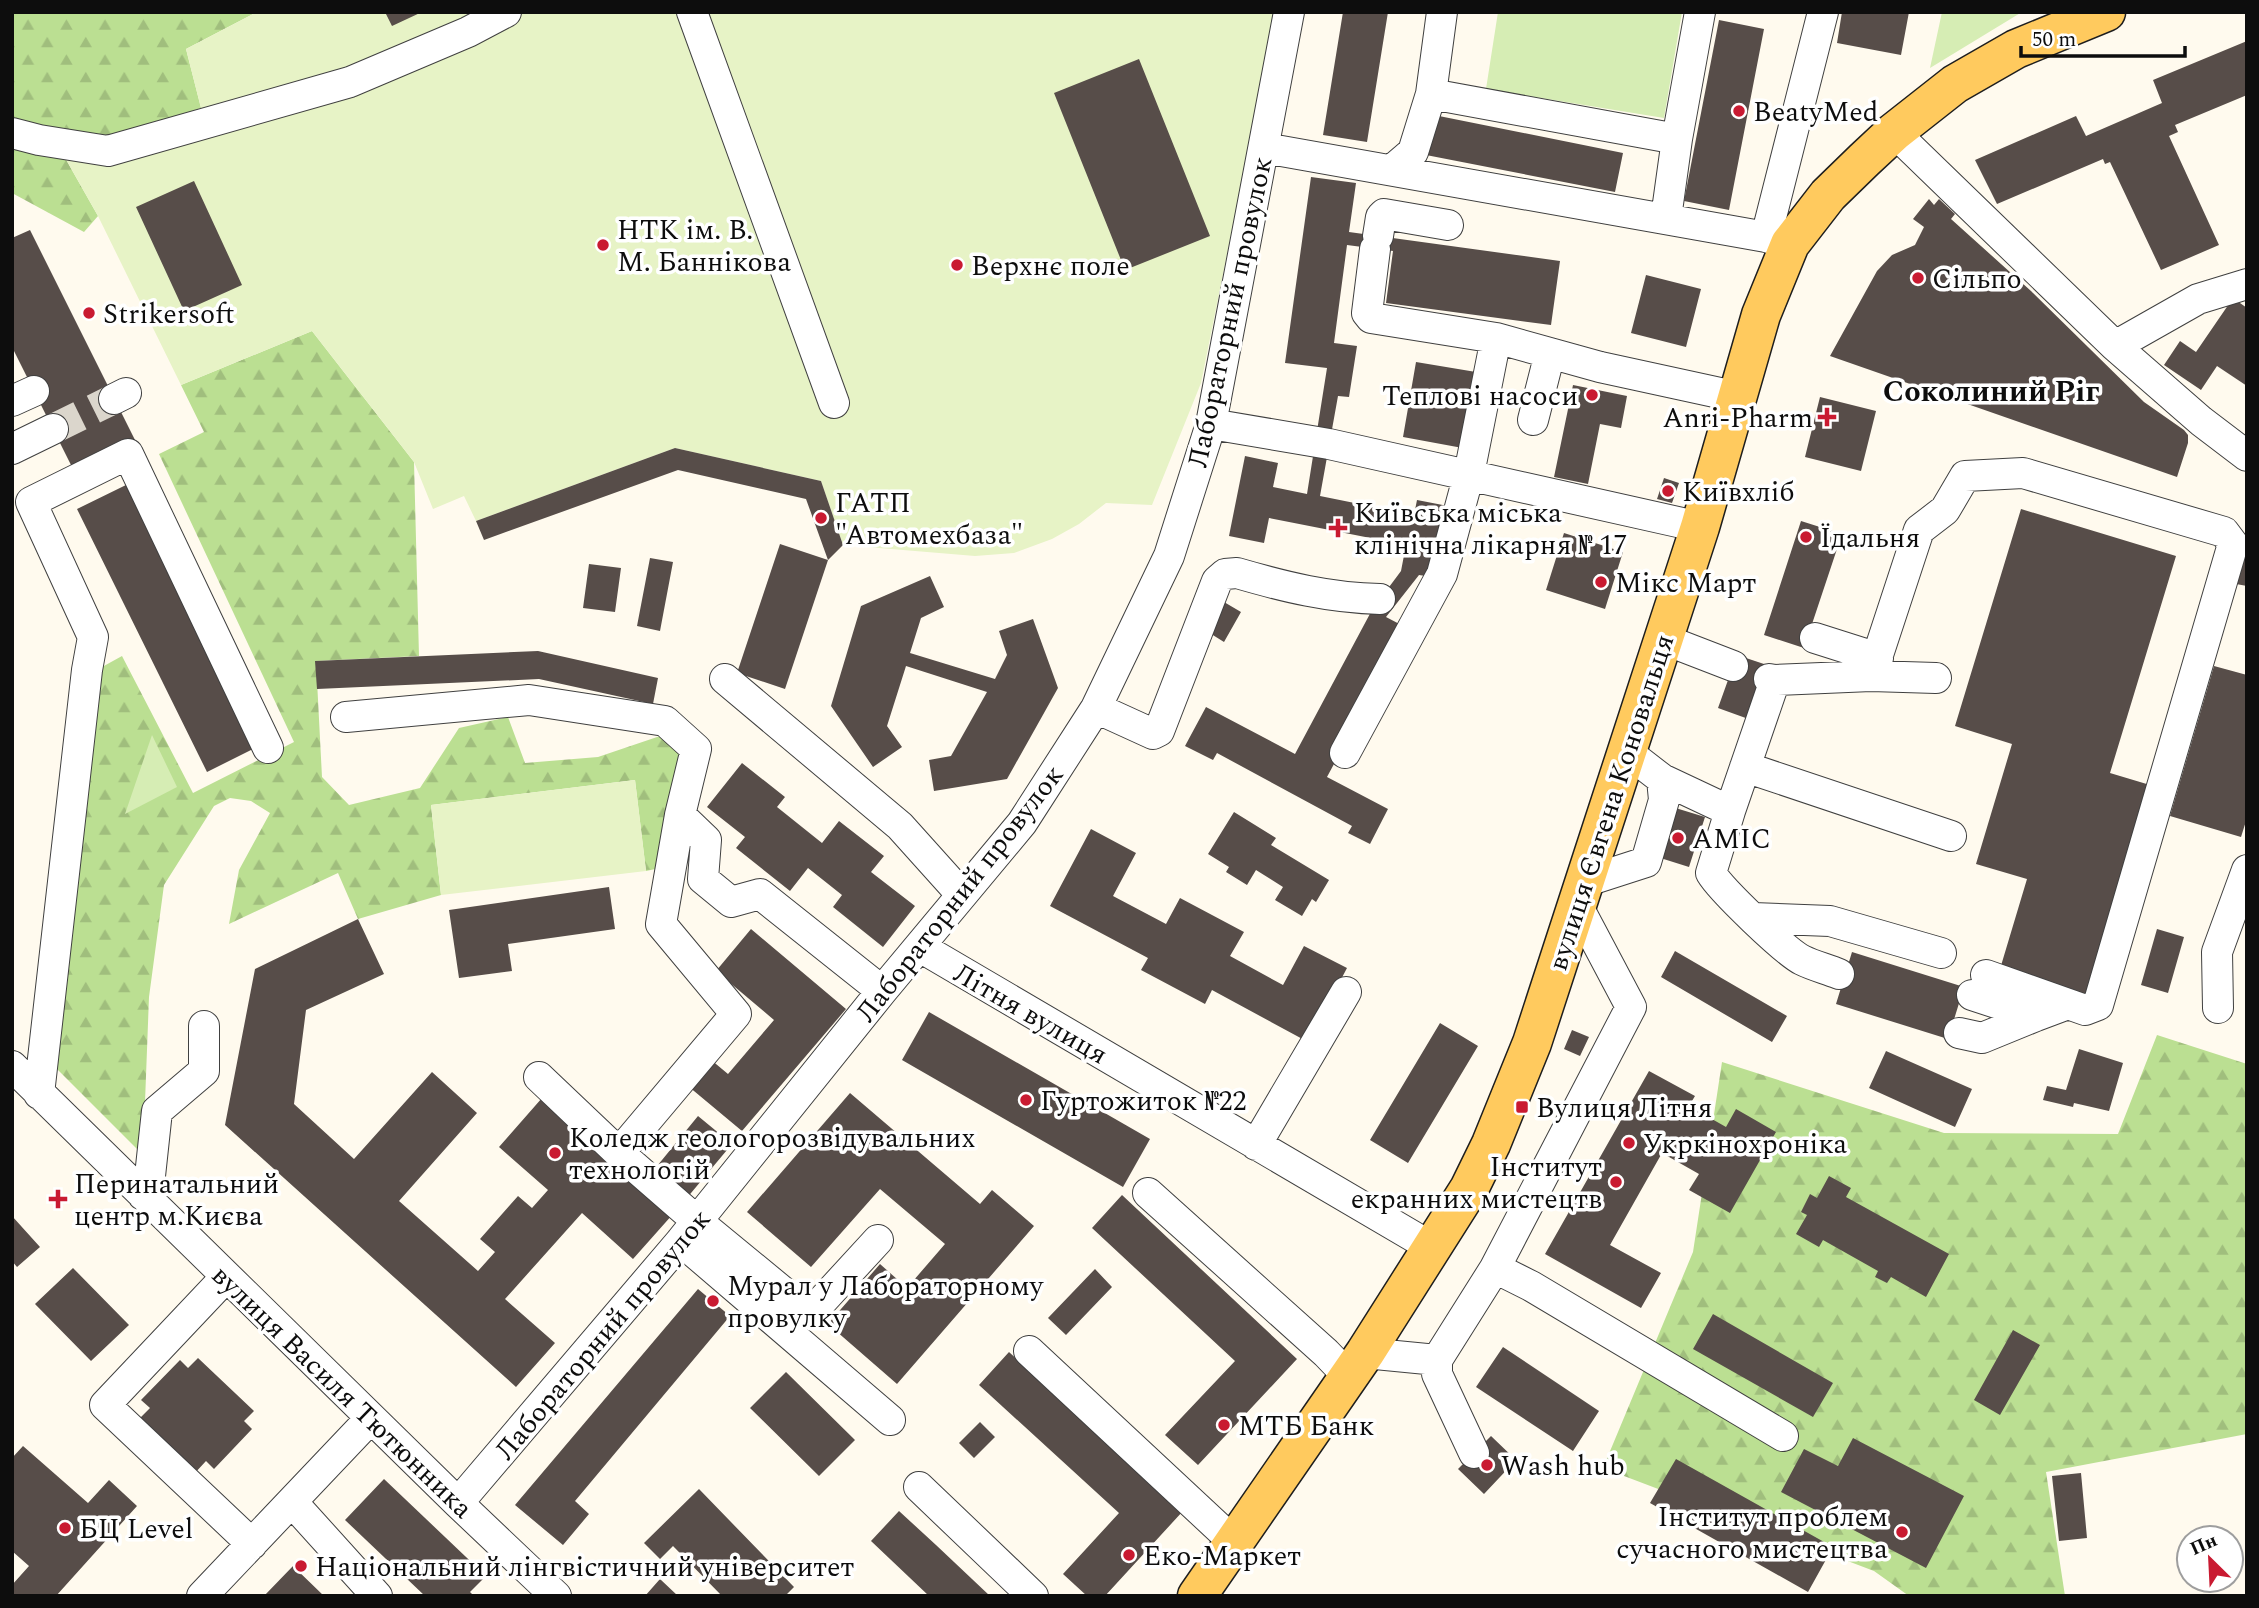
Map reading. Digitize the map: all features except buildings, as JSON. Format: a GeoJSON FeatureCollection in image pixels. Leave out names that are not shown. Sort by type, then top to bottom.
{"type":"FeatureCollection","features":[{"type":"Feature","properties":{"kind":"main road","name":"вулиця Євгена Коновальця"},"geometry":{"type":"LineString","coordinates":[[1198,1596],[1357,1365],[1433,1248],[1469,1189],[1507,1106],[1532,1043],[1700,527],[1761,315],[1778,241],[1894,132],[1955,84],[2016,49],[2106,12]]}},
{"type":"Feature","properties":{"kind":"street"},"geometry":{"type":"LineString","coordinates":[[12,133],[108,151],[350,82],[468,32],[506,12]]}},
{"type":"Feature","properties":{"kind":"street"},"geometry":{"type":"LineString","coordinates":[[692,12],[834,403]]}},
{"type":"Feature","properties":{"kind":"street","name":"Лабораторний провулок"},"geometry":{"type":"LineString","coordinates":[[458,1503],[689,1231],[882,991],[1022,823],[1096,708],[1169,556],[1211,424],[1289,12]]}},
{"type":"Feature","properties":{"kind":"street"},"geometry":{"type":"LineString","coordinates":[[1392,170],[1413,152],[1431,94],[1442,12]]}},
{"type":"Feature","properties":{"kind":"street"},"geometry":{"type":"LineString","coordinates":[[1666,218],[1700,12]]}},
{"type":"Feature","properties":{"kind":"street"},"geometry":{"type":"LineString","coordinates":[[1264,148],[1666,218],[1778,241],[1823,12]]}},
{"type":"Feature","properties":{"kind":"street"},"geometry":{"type":"LineString","coordinates":[[1431,94],[1677,139]]}},
{"type":"Feature","properties":{"kind":"street"},"geometry":{"type":"LineString","coordinates":[[1894,132],[2115,346],[2201,421],[2247,456]]}},
{"type":"Feature","properties":{"kind":"street"},"geometry":{"type":"LineString","coordinates":[[1448,225],[1384,214],[1381,217],[1368,316],[1496,338],[1600,366],[1738,397]]}},
{"type":"Feature","properties":{"kind":"street"},"geometry":{"type":"LineString","coordinates":[[2115,346],[2198,299],[2247,284]]}},
{"type":"Feature","properties":{"kind":"street"},"geometry":{"type":"LineString","coordinates":[[1345,753],[1442,574],[1469,474],[1496,338]]}},
{"type":"Feature","properties":{"kind":"street"},"geometry":{"type":"LineString","coordinates":[[1533,420],[1550,353]]}},
{"type":"Feature","properties":{"kind":"street"},"geometry":{"type":"LineString","coordinates":[[1211,424],[1322,443],[1700,527]]}},
{"type":"Feature","properties":{"kind":"street"},"geometry":{"type":"LineString","coordinates":[[12,449],[53,429]]}},
{"type":"Feature","properties":{"kind":"street"},"geometry":{"type":"LineString","coordinates":[[39,1094],[93,637],[31,502],[128,454],[268,748]]}},
{"type":"Feature","properties":{"kind":"street"},"geometry":{"type":"LineString","coordinates":[[1875,667],[1919,530],[1945,510],[1965,476],[2023,473],[2224,532],[2233,544],[2098,1005],[2085,1010],[2068,1004],[1970,1004]]}},
{"type":"Feature","properties":{"kind":"street"},"geometry":{"type":"LineString","coordinates":[[1096,708],[1153,734],[1159,731],[1217,581],[1225,574],[1237,573],[1304,592],[1343,598],[1428,603]]}},
{"type":"Feature","properties":{"kind":"street"},"geometry":{"type":"LineString","coordinates":[[1815,638],[1875,667],[1936,678]]}},
{"type":"Feature","properties":{"kind":"street"},"geometry":{"type":"LineString","coordinates":[[1663,639],[1733,666]]}},
{"type":"Feature","properties":{"kind":"street"},"geometry":{"type":"LineString","coordinates":[[1838,974],[1800,960],[1762,926],[1711,873],[1772,680],[1875,667]]}},
{"type":"Feature","properties":{"kind":"street"},"geometry":{"type":"LineString","coordinates":[[725,679],[900,826],[962,895]]}},
{"type":"Feature","properties":{"kind":"street"},"geometry":{"type":"LineString","coordinates":[[346,717],[528,700],[665,720],[696,749],[680,815],[661,924],[736,1014],[620,1153]]}},
{"type":"Feature","properties":{"kind":"street"},"geometry":{"type":"LineString","coordinates":[[1627,752],[1662,779],[1730,811]]}},
{"type":"Feature","properties":{"kind":"street"},"geometry":{"type":"LineString","coordinates":[[1745,767],[1951,836]]}},
{"type":"Feature","properties":{"kind":"street"},"geometry":{"type":"LineString","coordinates":[[1474,1453],[1437,1374],[1437,1360],[1495,1268],[1631,1007],[1581,893],[1646,862],[1664,800],[1662,779]]}},
{"type":"Feature","properties":{"kind":"street"},"geometry":{"type":"LineString","coordinates":[[680,815],[706,840],[703,879],[731,902],[760,894],[882,991]]}},
{"type":"Feature","properties":{"kind":"street"},"geometry":{"type":"LineString","coordinates":[[2218,1008],[2217,952],[2247,870]]}},
{"type":"Feature","properties":{"kind":"street"},"geometry":{"type":"LineString","coordinates":[[1762,926],[1830,921],[1941,953]]}},
{"type":"Feature","properties":{"kind":"street","name":"Літня вулиця"},"geometry":{"type":"LineString","coordinates":[[920,947],[1433,1248]]}},
{"type":"Feature","properties":{"kind":"street"},"geometry":{"type":"LineString","coordinates":[[1256,1145],[1346,992]]}},
{"type":"Feature","properties":{"kind":"street"},"geometry":{"type":"LineString","coordinates":[[1970,1004],[1982,1038],[2068,1004]]}},
{"type":"Feature","properties":{"kind":"street"},"geometry":{"type":"LineString","coordinates":[[1970,1004],[2036,1016]]}},
{"type":"Feature","properties":{"kind":"street"},"geometry":{"type":"LineString","coordinates":[[143,1195],[150,1176],[157,1111],[204,1072],[204,1026]]}},
{"type":"Feature","properties":{"kind":"street","name":"вулиця Василя Тютюнника"},"geometry":{"type":"LineString","coordinates":[[12,1066],[556,1596]]}},
{"type":"Feature","properties":{"kind":"street"},"geometry":{"type":"LineString","coordinates":[[539,1077],[620,1153],[689,1231],[890,1420]]}},
{"type":"Feature","properties":{"kind":"street"},"geometry":{"type":"LineString","coordinates":[[1148,1193],[1326,1353],[1357,1365],[1437,1360]]}},
{"type":"Feature","properties":{"kind":"street"},"geometry":{"type":"LineString","coordinates":[[689,1231],[810,1314],[878,1240]]}},
{"type":"Feature","properties":{"kind":"street"},"geometry":{"type":"LineString","coordinates":[[1495,1268],[1531,1286],[1783,1436]]}},
{"type":"Feature","properties":{"kind":"street"},"geometry":{"type":"LineString","coordinates":[[226,1277],[105,1405],[252,1544]]}},
{"type":"Feature","properties":{"kind":"street"},"geometry":{"type":"LineString","coordinates":[[1029,1351],[1235,1543]]}},
{"type":"Feature","properties":{"kind":"street"},"geometry":{"type":"LineString","coordinates":[[202,1596],[371,1418]]}},
{"type":"Feature","properties":{"kind":"street"},"geometry":{"type":"LineString","coordinates":[[919,1487],[1033,1596]]}},
{"type":"Feature","properties":{"kind":"street"},"geometry":{"type":"LineString","coordinates":[[293,1503],[377,1596]]}},
{"type":"Feature","properties":{"kind":"green space"},"geometry":{"type":"Polygon","coordinates":[[[12,12],[257,12],[186,49],[201,108],[64,156],[98,216],[84,232],[12,193],[12,12]]]}},
{"type":"Feature","properties":{"kind":"green space"},"geometry":{"type":"Polygon","coordinates":[[[257,12],[1276,12],[1201,383],[1152,505],[1106,503],[1079,524],[1052,539],[1014,553],[975,556],[843,545],[821,481],[675,448],[476,521],[464,496],[433,509],[414,462],[312,331],[181,385],[98,216],[64,156],[201,108],[186,49],[257,12]]]}},
{"type":"Feature","properties":{"kind":"green space"},"geometry":{"type":"Polygon","coordinates":[[[1498,12],[1682,12],[1664,118],[1486,89],[1498,12]]]}},
{"type":"Feature","properties":{"kind":"green space"},"geometry":{"type":"Polygon","coordinates":[[[1942,12],[2022,12],[1930,68],[1942,12]]]}},
{"type":"Feature","properties":{"kind":"green space"},"geometry":{"type":"Polygon","coordinates":[[[312,331],[414,462],[419,656],[316,661],[322,777],[349,805],[420,788],[459,728],[508,717],[525,763],[598,757],[663,735],[685,753],[660,868],[646,871],[635,780],[431,805],[441,895],[358,919],[338,873],[229,924],[239,870],[270,813],[251,801],[230,798],[214,806],[164,885],[149,997],[143,1155],[55,1067],[93,672],[122,656],[193,793],[294,742],[159,454],[204,432],[181,385],[312,331]]]}},
{"type":"Feature","properties":{"kind":"green space"},"geometry":{"type":"Polygon","coordinates":[[[152,735],[177,787],[125,814],[152,735]]]}},
{"type":"Feature","properties":{"kind":"green space"},"geometry":{"type":"Polygon","coordinates":[[[635,780],[646,871],[441,895],[431,805],[635,780]]]}},
{"type":"Feature","properties":{"kind":"green space"},"geometry":{"type":"Polygon","coordinates":[[[2157,1035],[2247,1064],[2247,1434],[2046,1472],[2065,1596],[1909,1596],[1874,1571],[1603,1468],[1693,1252],[1722,1062],[1944,1133],[2118,1134],[2157,1035]]]}},
{"type":"Feature","properties":{"kind":"tunnel"},"geometry":{"type":"LineString","coordinates":[[53,429],[114,399]]}},
{"type":"Feature","properties":{"kind":"place","name":"BeatyMed"},"geometry":{"type":"Point","coordinates":[1739,111]}},
{"type":"Feature","properties":{"kind":"place","name":"НТК ім. В. М. Баннікова"},"geometry":{"type":"Point","coordinates":[603,245]}},
{"type":"Feature","properties":{"kind":"place","name":"Верхнє поле"},"geometry":{"type":"Point","coordinates":[957,265]}},
{"type":"Feature","properties":{"kind":"place","name":"Сільпо"},"geometry":{"type":"Point","coordinates":[1918,278]}},
{"type":"Feature","properties":{"kind":"place","name":"Strikersoft"},"geometry":{"type":"Point","coordinates":[89,313]}},
{"type":"Feature","properties":{"kind":"place","name":"Теплові насоси"},"geometry":{"type":"Point","coordinates":[1592,395]}},
{"type":"Feature","properties":{"kind":"place","name":"Anri-Pharm"},"geometry":{"type":"Point","coordinates":[1827,417]}},
{"type":"Feature","properties":{"kind":"place","name":"Київхліб"},"geometry":{"type":"Point","coordinates":[1668,491]}},
{"type":"Feature","properties":{"kind":"place","name":"ГАТП \"Автомехбаза\""},"geometry":{"type":"Point","coordinates":[821,518]}},
{"type":"Feature","properties":{"kind":"place","name":"Київська міська клінічна лікарня № 17"},"geometry":{"type":"Point","coordinates":[1338,528]}},
{"type":"Feature","properties":{"kind":"place","name":"Їдальня"},"geometry":{"type":"Point","coordinates":[1806,537]}},
{"type":"Feature","properties":{"kind":"place","name":"Мікс Март"},"geometry":{"type":"Point","coordinates":[1601,582]}},
{"type":"Feature","properties":{"kind":"place","name":"AMIC"},"geometry":{"type":"Point","coordinates":[1678,838]}},
{"type":"Feature","properties":{"kind":"place","name":"Гуртожиток №22"},"geometry":{"type":"Point","coordinates":[1026,1100]}},
{"type":"Feature","properties":{"kind":"place","name":"Вулиця Літня"},"geometry":{"type":"Point","coordinates":[1522,1107]}},
{"type":"Feature","properties":{"kind":"place","name":"Укркінохроніка"},"geometry":{"type":"Point","coordinates":[1629,1143]}},
{"type":"Feature","properties":{"kind":"place","name":"Коледж геологорозвідувальних технологій"},"geometry":{"type":"Point","coordinates":[555,1153]}},
{"type":"Feature","properties":{"kind":"place","name":"Інститут екранних мистецтв"},"geometry":{"type":"Point","coordinates":[1616,1182]}},
{"type":"Feature","properties":{"kind":"place","name":"Перинатальний центр м.Києва"},"geometry":{"type":"Point","coordinates":[58,1199]}},
{"type":"Feature","properties":{"kind":"place","name":"Мурал у Лабораторному провулку"},"geometry":{"type":"Point","coordinates":[713,1301]}},
{"type":"Feature","properties":{"kind":"place","name":"МТБ Банк"},"geometry":{"type":"Point","coordinates":[1224,1425]}},
{"type":"Feature","properties":{"kind":"place","name":"Wash hub"},"geometry":{"type":"Point","coordinates":[1487,1465]}},
{"type":"Feature","properties":{"kind":"place","name":"БЦ Level"},"geometry":{"type":"Point","coordinates":[65,1528]}},
{"type":"Feature","properties":{"kind":"place","name":"Інститут проблем сучасного мистецтва"},"geometry":{"type":"Point","coordinates":[1902,1532]}},
{"type":"Feature","properties":{"kind":"place","name":"Еко-Маркет"},"geometry":{"type":"Point","coordinates":[1129,1555]}},
{"type":"Feature","properties":{"kind":"place","name":"Національний лінгвістичний університет"},"geometry":{"type":"Point","coordinates":[301,1566]}},
{"type":"Feature","properties":{"kind":"district","name":"Соколиний Ріг"},"geometry":{"type":"Point","coordinates":[1991,391]}}]}
